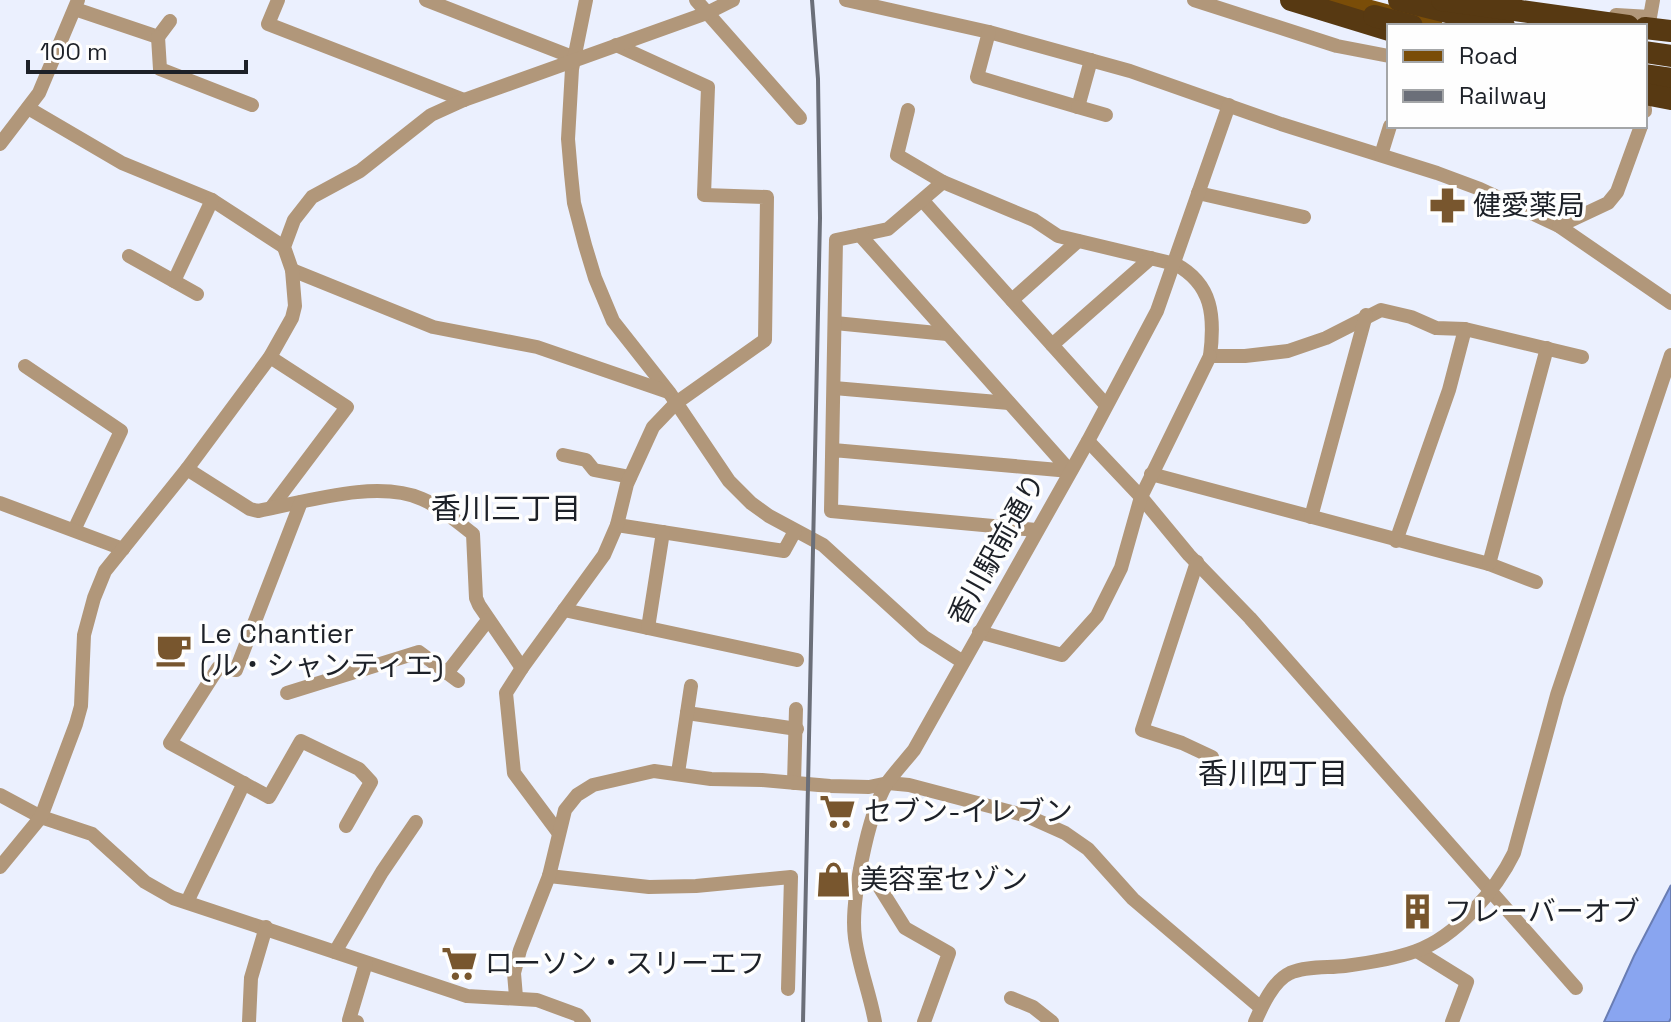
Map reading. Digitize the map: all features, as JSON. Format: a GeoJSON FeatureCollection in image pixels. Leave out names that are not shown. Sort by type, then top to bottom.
{"type":"FeatureCollection","features":[{"type":"Feature","properties":{"kind":"highway"},"geometry":{"type":"LineString","coordinates":[[1291,0],[1387,29]]}},
{"type":"Feature","properties":{"kind":"highway"},"geometry":{"type":"LineString","coordinates":[[1314,0],[1404,24]]}},
{"type":"Feature","properties":{"kind":"highway"},"geometry":{"type":"LineString","coordinates":[[1399,0],[1496,24]]}},
{"type":"Feature","properties":{"kind":"highway"},"geometry":{"type":"LineString","coordinates":[[1442,0],[1614,24]]}},
{"type":"Feature","properties":{"kind":"highway"},"geometry":{"type":"LineString","coordinates":[[1647,28],[1671,31]]}},
{"type":"Feature","properties":{"kind":"highway"},"geometry":{"type":"LineString","coordinates":[[1647,55],[1671,59]]}},
{"type":"Feature","properties":{"kind":"highway"},"geometry":{"type":"LineString","coordinates":[[1647,73],[1671,77]]}},
{"type":"Feature","properties":{"kind":"highway"},"geometry":{"type":"LineString","coordinates":[[1647,94],[1671,99]]}},
{"type":"Feature","properties":{"kind":"main road"},"geometry":{"type":"LineString","coordinates":[[1337,0],[1427,24]]}},
{"type":"Feature","properties":{"kind":"main road"},"geometry":{"type":"LineString","coordinates":[[1382,0],[1475,24]]}},
{"type":"Feature","properties":{"kind":"street"},"geometry":{"type":"LineString","coordinates":[[278,0],[268,24],[464,100]]}},
{"type":"Feature","properties":{"kind":"street"},"geometry":{"type":"LineString","coordinates":[[426,0],[575,58]]}},
{"type":"Feature","properties":{"kind":"street"},"geometry":{"type":"LineString","coordinates":[[586,0],[575,58],[568,139],[574,203],[595,278],[613,321],[673,397],[729,481],[751,503],[823,545],[924,637],[963,662]]}},
{"type":"Feature","properties":{"kind":"street"},"geometry":{"type":"LineString","coordinates":[[696,0],[800,118]]}},
{"type":"Feature","properties":{"kind":"street"},"geometry":{"type":"LineString","coordinates":[[284,247],[294,220],[312,197],[360,171],[431,115],[575,58],[707,13],[733,0]]}},
{"type":"Feature","properties":{"kind":"street"},"geometry":{"type":"LineString","coordinates":[[846,0],[989,32],[1091,60],[1480,189],[1559,226],[1671,303]]}},
{"type":"Feature","properties":{"kind":"street"},"geometry":{"type":"LineString","coordinates":[[1194,0],[1337,46],[1387,56]]}},
{"type":"Feature","properties":{"kind":"street"},"geometry":{"type":"LineString","coordinates":[[1517,24],[1515,2],[1643,19],[1650,17],[1653,0]]}},
{"type":"Feature","properties":{"kind":"street"},"geometry":{"type":"LineString","coordinates":[[0,144],[39,93],[77,4],[158,37]]}},
{"type":"Feature","properties":{"kind":"street"},"geometry":{"type":"LineString","coordinates":[[170,21],[158,37],[160,69],[252,105]]}},
{"type":"Feature","properties":{"kind":"street"},"geometry":{"type":"LineString","coordinates":[[989,32],[977,77],[1106,115]]}},
{"type":"Feature","properties":{"kind":"street"},"geometry":{"type":"LineString","coordinates":[[558,832],[514,773],[506,693],[600,563],[617,525],[630,477],[653,427],[673,397],[765,340],[767,197],[704,195],[708,87],[616,45]]}},
{"type":"Feature","properties":{"kind":"street"},"geometry":{"type":"LineString","coordinates":[[1078,107],[1091,60]]}},
{"type":"Feature","properties":{"kind":"street","name":"香川駅前通り"},"geometry":{"type":"LineString","coordinates":[[875,1022],[854,936],[854,902],[879,800],[914,750],[1088,441],[1157,311],[1229,105]]}},
{"type":"Feature","properties":{"kind":"street"},"geometry":{"type":"LineString","coordinates":[[0,867],[41,817],[81,706],[84,635],[105,571],[187,469],[270,357],[292,318],[295,306],[292,270],[284,247],[212,200],[122,163],[28,108]]}},
{"type":"Feature","properties":{"kind":"street"},"geometry":{"type":"LineString","coordinates":[[908,110],[897,155],[943,182],[1034,220],[1058,236],[1175,264],[1188,270],[1203,285],[1212,306],[1210,356],[1141,497],[1121,568],[1097,616],[1062,655],[979,632]]}},
{"type":"Feature","properties":{"kind":"street"},"geometry":{"type":"LineString","coordinates":[[1381,155],[1389,128]]}},
{"type":"Feature","properties":{"kind":"street"},"geometry":{"type":"LineString","coordinates":[[1559,226],[1608,203],[1617,192],[1640,128]]}},
{"type":"Feature","properties":{"kind":"street"},"geometry":{"type":"LineString","coordinates":[[943,182],[888,229],[836,240],[831,511],[1036,530]]}},
{"type":"Feature","properties":{"kind":"street"},"geometry":{"type":"LineString","coordinates":[[1198,193],[1304,217]]}},
{"type":"Feature","properties":{"kind":"street"},"geometry":{"type":"LineString","coordinates":[[174,281],[212,200]]}},
{"type":"Feature","properties":{"kind":"street"},"geometry":{"type":"LineString","coordinates":[[923,201],[1106,405]]}},
{"type":"Feature","properties":{"kind":"street"},"geometry":{"type":"LineString","coordinates":[[860,235],[1070,471]]}},
{"type":"Feature","properties":{"kind":"street"},"geometry":{"type":"LineString","coordinates":[[1012,300],[1078,241]]}},
{"type":"Feature","properties":{"kind":"street"},"geometry":{"type":"LineString","coordinates":[[129,256],[197,294]]}},
{"type":"Feature","properties":{"kind":"street"},"geometry":{"type":"LineString","coordinates":[[1052,345],[1151,258]]}},
{"type":"Feature","properties":{"kind":"street"},"geometry":{"type":"LineString","coordinates":[[292,270],[433,327],[537,347],[673,397]]}},
{"type":"Feature","properties":{"kind":"street"},"geometry":{"type":"LineString","coordinates":[[1210,356],[1288,351],[1326,338],[1381,310],[1411,317],[1436,328],[1465,329],[1582,357]]}},
{"type":"Feature","properties":{"kind":"street"},"geometry":{"type":"LineString","coordinates":[[1311,517],[1366,315]]}},
{"type":"Feature","properties":{"kind":"street"},"geometry":{"type":"LineString","coordinates":[[835,323],[947,334]]}},
{"type":"Feature","properties":{"kind":"street"},"geometry":{"type":"LineString","coordinates":[[1396,541],[1449,390],[1465,329]]}},
{"type":"Feature","properties":{"kind":"street"},"geometry":{"type":"LineString","coordinates":[[1489,564],[1547,348]]}},
{"type":"Feature","properties":{"kind":"street"},"geometry":{"type":"LineString","coordinates":[[516,997],[514,973],[520,950],[549,876],[565,810],[577,795],[593,785],[654,771],[711,779],[869,787],[888,783],[909,785],[1027,816],[1065,833],[1088,849],[1133,899],[1258,1015],[1277,984],[1289,973],[1380,960],[1417,951],[1446,935],[1491,891],[1514,853],[1557,695],[1671,355]]}},
{"type":"Feature","properties":{"kind":"street"},"geometry":{"type":"LineString","coordinates":[[270,357],[347,407],[271,508]]}},
{"type":"Feature","properties":{"kind":"street"},"geometry":{"type":"LineString","coordinates":[[25,366],[121,431],[74,530]]}},
{"type":"Feature","properties":{"kind":"street"},"geometry":{"type":"LineString","coordinates":[[834,388],[1009,403]]}},
{"type":"Feature","properties":{"kind":"street"},"geometry":{"type":"LineString","coordinates":[[1088,441],[1250,618],[1576,988]]}},
{"type":"Feature","properties":{"kind":"street"},"geometry":{"type":"LineString","coordinates":[[833,450],[1070,471]]}},
{"type":"Feature","properties":{"kind":"street"},"geometry":{"type":"LineString","coordinates":[[563,455],[586,460],[594,470],[630,477]]}},
{"type":"Feature","properties":{"kind":"street"},"geometry":{"type":"LineString","coordinates":[[187,469],[250,509],[377,492],[403,492],[433,505],[473,534],[476,598],[522,668]]}},
{"type":"Feature","properties":{"kind":"street"},"geometry":{"type":"LineString","coordinates":[[1151,474],[1489,564],[1536,582]]}},
{"type":"Feature","properties":{"kind":"street"},"geometry":{"type":"LineString","coordinates":[[301,502],[236,670],[218,668],[170,743],[269,797],[301,741],[359,769],[371,782],[346,826]]}},
{"type":"Feature","properties":{"kind":"street"},"geometry":{"type":"LineString","coordinates":[[0,503],[123,549]]}},
{"type":"Feature","properties":{"kind":"street"},"geometry":{"type":"LineString","coordinates":[[617,525],[784,551],[795,531]]}},
{"type":"Feature","properties":{"kind":"street"},"geometry":{"type":"LineString","coordinates":[[648,628],[663,532]]}},
{"type":"Feature","properties":{"kind":"street"},"geometry":{"type":"LineString","coordinates":[[1197,562],[1142,730],[1212,757]]}},
{"type":"Feature","properties":{"kind":"street"},"geometry":{"type":"LineString","coordinates":[[564,610],[797,660]]}},
{"type":"Feature","properties":{"kind":"street"},"geometry":{"type":"LineString","coordinates":[[287,693],[419,652],[453,677],[488,620]]}},
{"type":"Feature","properties":{"kind":"street"},"geometry":{"type":"LineString","coordinates":[[678,773],[691,686]]}},
{"type":"Feature","properties":{"kind":"street"},"geometry":{"type":"LineString","coordinates":[[794,783],[796,709]]}},
{"type":"Feature","properties":{"kind":"street"},"geometry":{"type":"LineString","coordinates":[[687,713],[797,729]]}},
{"type":"Feature","properties":{"kind":"street"},"geometry":{"type":"LineString","coordinates":[[187,902],[244,783]]}},
{"type":"Feature","properties":{"kind":"street"},"geometry":{"type":"LineString","coordinates":[[0,795],[41,817],[92,834],[145,882],[173,898],[467,996],[537,1000],[578,1015],[584,1022]]}},
{"type":"Feature","properties":{"kind":"street"},"geometry":{"type":"LineString","coordinates":[[335,952],[382,872],[416,822]]}},
{"type":"Feature","properties":{"kind":"street"},"geometry":{"type":"LineString","coordinates":[[860,870],[870,872],[905,928],[949,953],[924,1022]]}},
{"type":"Feature","properties":{"kind":"street"},"geometry":{"type":"LineString","coordinates":[[549,876],[649,887],[791,877],[788,989]]}},
{"type":"Feature","properties":{"kind":"street"},"geometry":{"type":"LineString","coordinates":[[249,1022],[251,978],[266,927]]}},
{"type":"Feature","properties":{"kind":"street"},"geometry":{"type":"LineString","coordinates":[[1417,951],[1467,982],[1452,1022]]}},
{"type":"Feature","properties":{"kind":"street"},"geometry":{"type":"LineString","coordinates":[[357,1022],[349,1020],[366,963]]}},
{"type":"Feature","properties":{"kind":"street"},"geometry":{"type":"LineString","coordinates":[[1011,998],[1033,1007],[1052,1022]]}},
{"type":"Feature","properties":{"kind":"water"},"geometry":{"type":"Polygon","coordinates":[[[1671,885],[1671,1018],[1669,1022],[1604,1022],[1634,956],[1671,885]]]}},
{"type":"Feature","properties":{"kind":"railway"},"geometry":{"type":"LineString","coordinates":[[803,1022],[820,218],[818,79],[812,0]]}},
{"type":"Feature","properties":{"kind":"place","name":"健愛薬局"},"geometry":{"type":"Point","coordinates":[1447,205]}},
{"type":"Feature","properties":{"kind":"place","name":"Le Chantier (ル・シャンティエ)"},"geometry":{"type":"Point","coordinates":[174,649]}},
{"type":"Feature","properties":{"kind":"place","name":"セブン-イレブン"},"geometry":{"type":"Point","coordinates":[838,811]}},
{"type":"Feature","properties":{"kind":"place","name":"美容室セゾン"},"geometry":{"type":"Point","coordinates":[834,879]}},
{"type":"Feature","properties":{"kind":"place","name":"フレーバーオブ"},"geometry":{"type":"Point","coordinates":[1418,911]}},
{"type":"Feature","properties":{"kind":"place","name":"ローソン・スリーエフ"},"geometry":{"type":"Point","coordinates":[459,963]}},
{"type":"Feature","properties":{"kind":"district","name":"香川三丁目"},"geometry":{"type":"Point","coordinates":[506,509]}},
{"type":"Feature","properties":{"kind":"district","name":"香川四丁目"},"geometry":{"type":"Point","coordinates":[1273,774]}}]}
